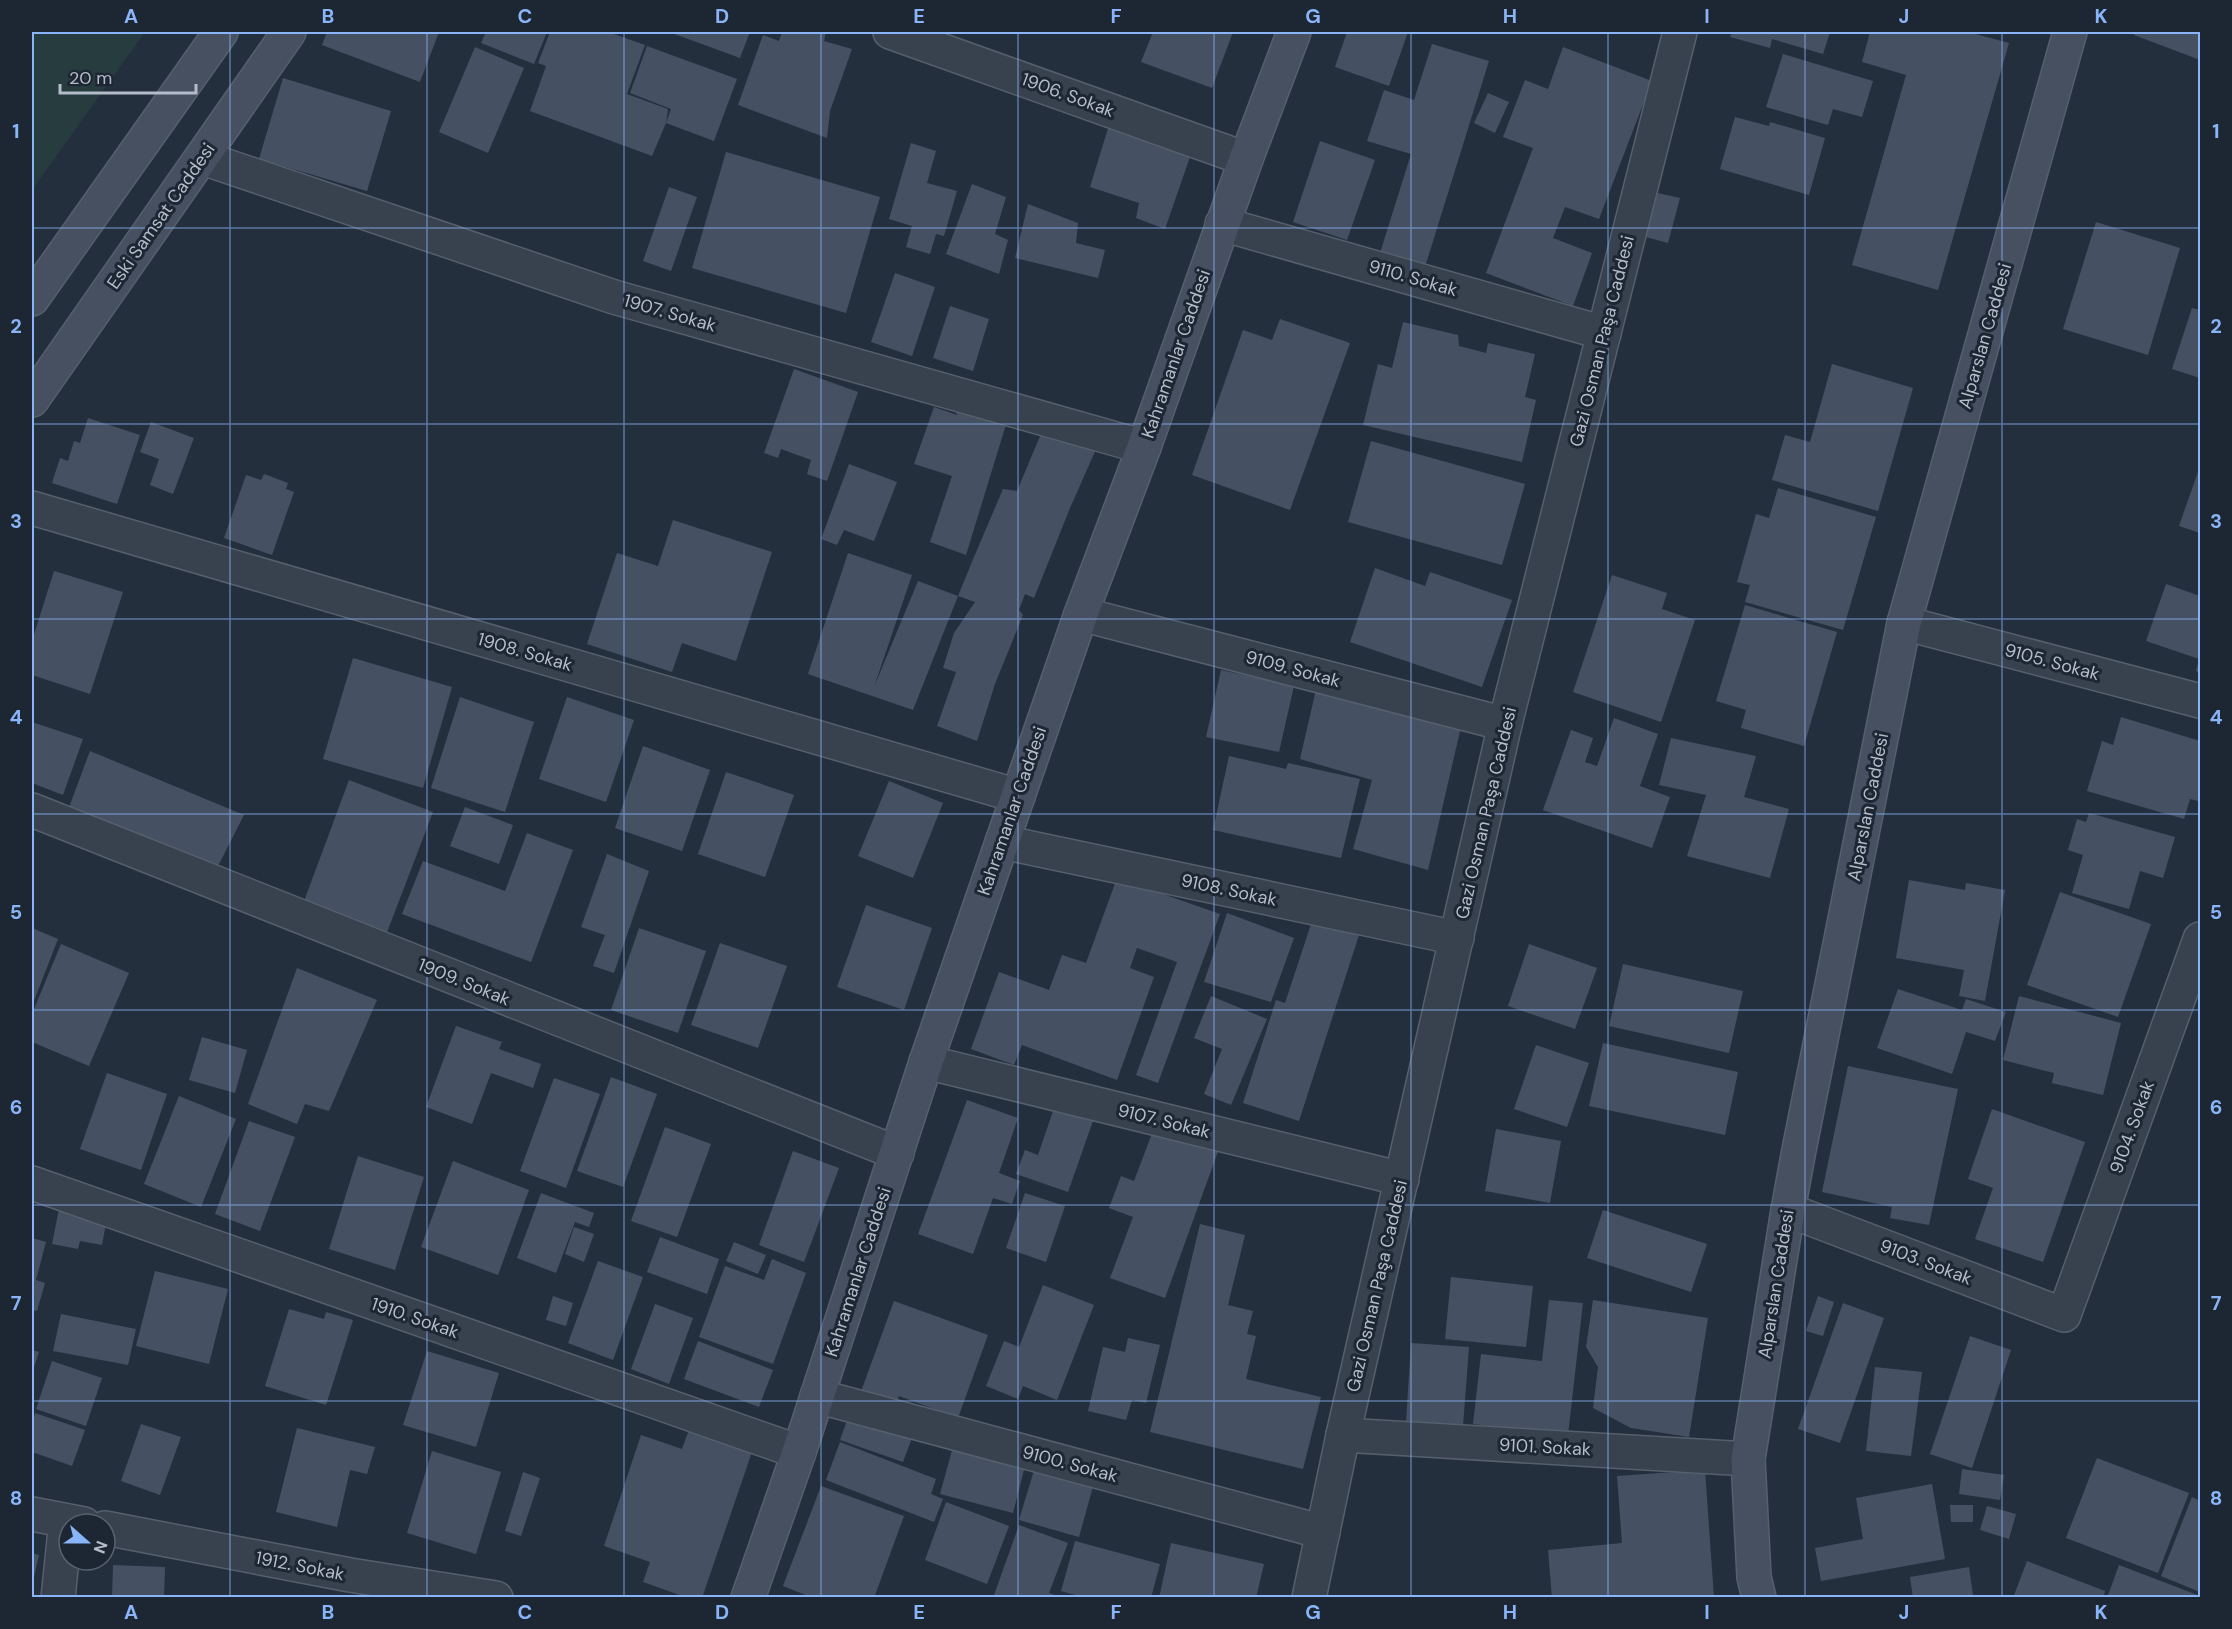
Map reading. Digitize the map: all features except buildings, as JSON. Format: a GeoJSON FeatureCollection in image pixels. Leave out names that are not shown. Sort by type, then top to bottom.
{"type":"FeatureCollection","features":[{"type":"Feature","properties":{"kind":"street"},"geometry":{"type":"LineString","coordinates":[[32,299],[221,32]]}},
{"type":"Feature","properties":{"kind":"street","name":"Eski Samsat Caddesi"},"geometry":{"type":"LineString","coordinates":[[32,400],[289,32]]}},
{"type":"Feature","properties":{"kind":"street","name":"1906. Sokak"},"geometry":{"type":"LineString","coordinates":[[890,32],[1246,159]]}},
{"type":"Feature","properties":{"kind":"street","name":"Kahramanlar Caddesi"},"geometry":{"type":"LineString","coordinates":[[748,1598],[800,1452],[926,1062],[1081,614],[1294,32]]}},
{"type":"Feature","properties":{"kind":"street","name":"Gazi Osman Paşa Caddesi"},"geometry":{"type":"LineString","coordinates":[[1309,1598],[1343,1435],[1505,724],[1680,32]]}},
{"type":"Feature","properties":{"kind":"street","name":"Alparslan Caddesi"},"geometry":{"type":"LineString","coordinates":[[1759,1598],[1755,1577],[1748,1459],[1788,1210],[1904,623],[2070,32]]}},
{"type":"Feature","properties":{"kind":"street","name":"1907. Sokak"},"geometry":{"type":"LineString","coordinates":[[203,158],[614,297],[1144,447]]}},
{"type":"Feature","properties":{"kind":"street","name":"9110. Sokak"},"geometry":{"type":"LineString","coordinates":[[1222,224],[1604,333]]}},
{"type":"Feature","properties":{"kind":"street","name":"1908. Sokak"},"geometry":{"type":"LineString","coordinates":[[32,508],[1018,796]]}},
{"type":"Feature","properties":{"kind":"street","name":"9109. Sokak"},"geometry":{"type":"LineString","coordinates":[[1081,614],[1505,724]]}},
{"type":"Feature","properties":{"kind":"street","name":"9105. Sokak"},"geometry":{"type":"LineString","coordinates":[[1904,623],[2200,701]]}},
{"type":"Feature","properties":{"kind":"street","name":"1909. Sokak"},"geometry":{"type":"LineString","coordinates":[[32,810],[897,1153]]}},
{"type":"Feature","properties":{"kind":"street","name":"9108. Sokak"},"geometry":{"type":"LineString","coordinates":[[1002,842],[1457,938]]}},
{"type":"Feature","properties":{"kind":"street","name":"9104. Sokak"},"geometry":{"type":"LineString","coordinates":[[2064,1315],[2200,939]]}},
{"type":"Feature","properties":{"kind":"street","name":"9107. Sokak"},"geometry":{"type":"LineString","coordinates":[[926,1062],[1402,1179]]}},
{"type":"Feature","properties":{"kind":"street","name":"1910. Sokak"},"geometry":{"type":"LineString","coordinates":[[32,1183],[800,1452]]}},
{"type":"Feature","properties":{"kind":"street","name":"9103. Sokak"},"geometry":{"type":"LineString","coordinates":[[1788,1210],[2064,1315]]}},
{"type":"Feature","properties":{"kind":"street","name":"9100. Sokak"},"geometry":{"type":"LineString","coordinates":[[817,1396],[1323,1532]]}},
{"type":"Feature","properties":{"kind":"street","name":"9101. Sokak"},"geometry":{"type":"LineString","coordinates":[[1343,1435],[1748,1459]]}},
{"type":"Feature","properties":{"kind":"street"},"geometry":{"type":"LineString","coordinates":[[32,1514],[57,1519]]}},
{"type":"Feature","properties":{"kind":"street","name":"1912. Sokak"},"geometry":{"type":"LineString","coordinates":[[117,1531],[348,1586],[496,1598]]}},
{"type":"Feature","properties":{"kind":"street"},"geometry":{"type":"LineString","coordinates":[[58,1598],[64,1572]]}},
{"type":"Feature","properties":{"kind":"green space"},"geometry":{"type":"Polygon","coordinates":[[[32,32],[145,32],[32,190],[32,32]]]}}]}
